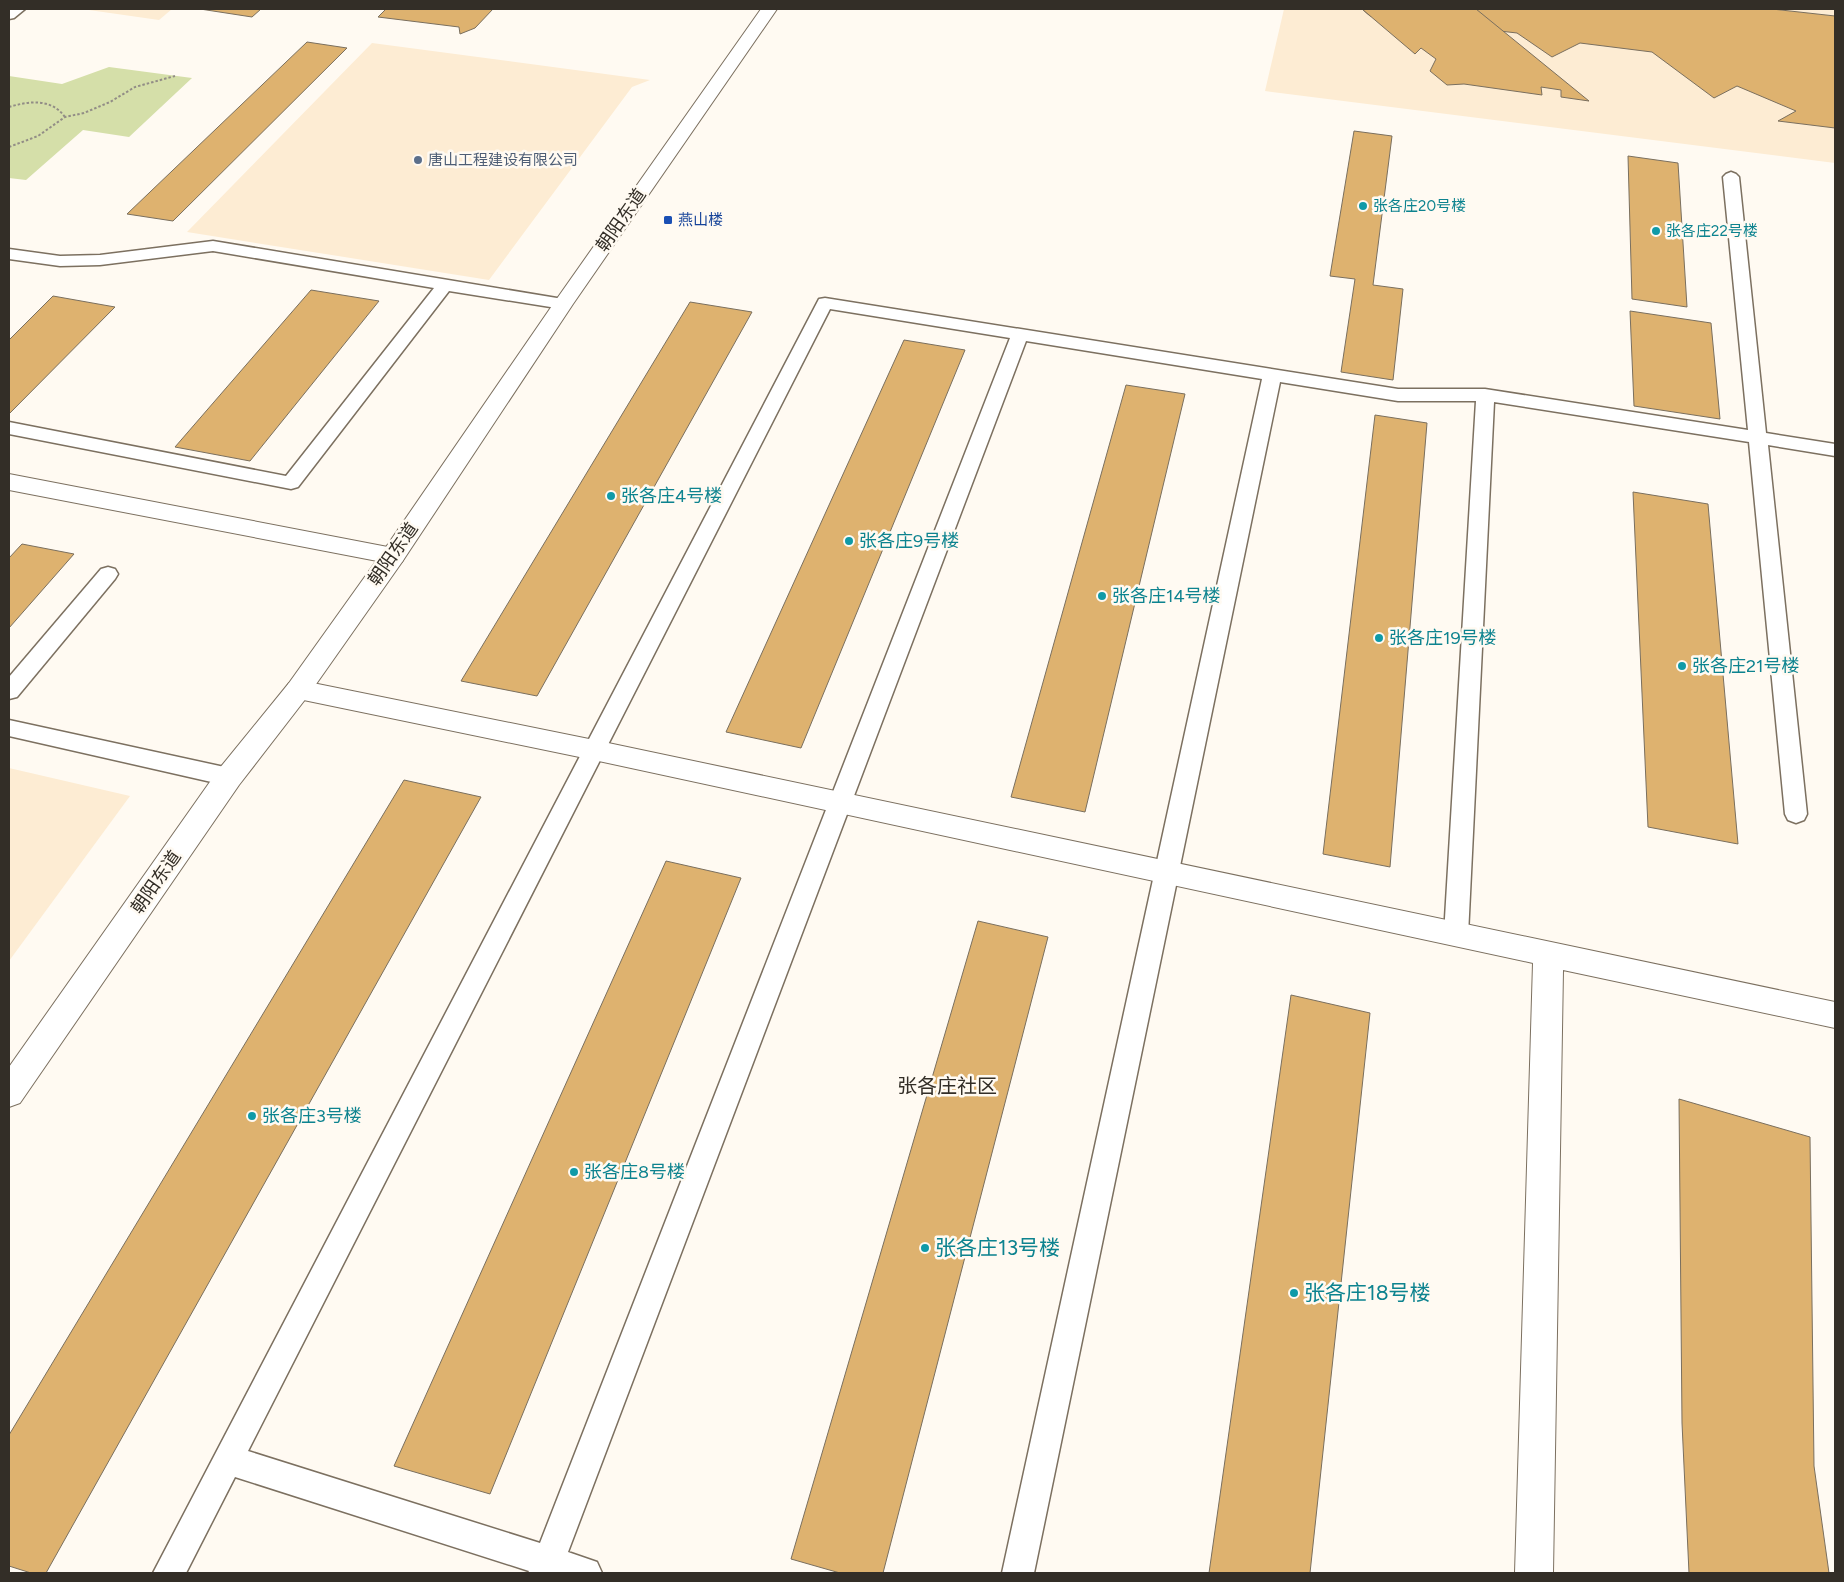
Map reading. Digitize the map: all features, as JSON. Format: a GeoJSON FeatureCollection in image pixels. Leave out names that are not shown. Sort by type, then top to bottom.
{"type":"FeatureCollection","features":[{"type":"Feature","properties":{"kind":"street","name":"朝阳东道"},"geometry":{"type":"LineString","coordinates":[[9,1093],[229,777],[298,690],[393,556],[562,304],[769,9]]}},
{"type":"Feature","properties":{"kind":"street"},"geometry":{"type":"LineString","coordinates":[[9,482],[393,556]]}},
{"type":"Feature","properties":{"kind":"street"},"geometry":{"type":"LineString","coordinates":[[298,690],[594,750],[1835,1015]]}},
{"type":"Feature","properties":{"kind":"street"},"geometry":{"type":"LineString","coordinates":[[1534,1573],[1548,955]]}},
{"type":"Feature","properties":{"kind":"lane"},"geometry":{"type":"LineString","coordinates":[[9,15],[18,9]]}},
{"type":"Feature","properties":{"kind":"lane"},"geometry":{"type":"LineString","coordinates":[[1731,177],[1796,814]]}},
{"type":"Feature","properties":{"kind":"lane"},"geometry":{"type":"LineString","coordinates":[[9,254],[60,261],[100,260],[213,246],[562,304]]}},
{"type":"Feature","properties":{"kind":"lane"},"geometry":{"type":"LineString","coordinates":[[9,428],[291,483],[445,285]]}},
{"type":"Feature","properties":{"kind":"lane"},"geometry":{"type":"LineString","coordinates":[[169,1573],[825,302],[1398,395],[1485,395],[1835,450]]}},
{"type":"Feature","properties":{"kind":"lane"},"geometry":{"type":"LineString","coordinates":[[546,1567],[1020,334]]}},
{"type":"Feature","properties":{"kind":"lane"},"geometry":{"type":"LineString","coordinates":[[1018,1573],[1272,375]]}},
{"type":"Feature","properties":{"kind":"lane"},"geometry":{"type":"LineString","coordinates":[[1456,935],[1485,395]]}},
{"type":"Feature","properties":{"kind":"lane"},"geometry":{"type":"LineString","coordinates":[[9,691],[108,574]]}},
{"type":"Feature","properties":{"kind":"lane"},"geometry":{"type":"LineString","coordinates":[[9,728],[229,777]]}},
{"type":"Feature","properties":{"kind":"lane"},"geometry":{"type":"LineString","coordinates":[[228,1460],[546,1567],[586,1573]]}},
{"type":"Feature","properties":{"kind":"path"},"geometry":{"type":"LineString","coordinates":[[9,147],[38,136],[65,117],[84,113],[102,106],[135,87],[174,76]]}},
{"type":"Feature","properties":{"kind":"path"},"geometry":{"type":"LineString","coordinates":[[9,107],[42,102],[56,104],[65,117]]}},
{"type":"Feature","properties":{"kind":"shaded area"},"geometry":{"type":"Polygon","coordinates":[[[82,9],[172,9],[159,20],[82,9]]]}},
{"type":"Feature","properties":{"kind":"shaded area"},"geometry":{"type":"Polygon","coordinates":[[[1284,9],[1835,9],[1835,163],[1265,91],[1284,9]]]}},
{"type":"Feature","properties":{"kind":"shaded area","name":"唐山工程建设有限公司"},"geometry":{"type":"Polygon","coordinates":[[[372,43],[650,80],[632,87],[489,280],[187,232],[372,43]]]}},
{"type":"Feature","properties":{"kind":"shaded area"},"geometry":{"type":"Polygon","coordinates":[[[9,768],[130,796],[9,961],[9,768]]]}},
{"type":"Feature","properties":{"kind":"green space"},"geometry":{"type":"Polygon","coordinates":[[[109,67],[192,78],[129,137],[83,130],[26,180],[9,178],[9,76],[62,84],[109,67]]]}},
{"type":"Feature","properties":{"kind":"building"},"geometry":{"type":"Polygon","coordinates":[[[200,9],[261,9],[252,17],[200,9]]]}},
{"type":"Feature","properties":{"kind":"building"},"geometry":{"type":"Polygon","coordinates":[[[386,9],[493,9],[475,28],[460,34],[459,27],[378,17],[386,9]]]}},
{"type":"Feature","properties":{"kind":"building"},"geometry":{"type":"Polygon","coordinates":[[[1362,9],[1772,9],[1835,16],[1835,128],[1778,121],[1796,111],[1737,86],[1714,98],[1652,52],[1580,43],[1552,57],[1517,33],[1370,16],[1362,9]]]}},
{"type":"Feature","properties":{"kind":"building"},"geometry":{"type":"Polygon","coordinates":[[[1362,9],[1476,9],[1589,101],[1561,97],[1561,90],[1541,87],[1542,95],[1464,84],[1447,85],[1430,71],[1436,59],[1421,48],[1415,54],[1362,9]]]}},
{"type":"Feature","properties":{"kind":"building"},"geometry":{"type":"Polygon","coordinates":[[[307,42],[347,48],[173,221],[127,214],[307,42]]]}},
{"type":"Feature","properties":{"kind":"building","name":"张各庄20号楼"},"geometry":{"type":"Polygon","coordinates":[[[1354,131],[1392,136],[1373,285],[1403,289],[1393,380],[1341,372],[1355,279],[1330,276],[1354,131]]]}},
{"type":"Feature","properties":{"kind":"building","name":"张各庄22号楼"},"geometry":{"type":"Polygon","coordinates":[[[1628,156],[1678,163],[1687,307],[1632,299],[1628,156]]]}},
{"type":"Feature","properties":{"kind":"building"},"geometry":{"type":"Polygon","coordinates":[[[311,290],[379,301],[250,461],[175,447],[311,290]]]}},
{"type":"Feature","properties":{"kind":"building"},"geometry":{"type":"Polygon","coordinates":[[[53,296],[115,307],[9,414],[9,340],[53,296]]]}},
{"type":"Feature","properties":{"kind":"building","name":"张各庄4号楼"},"geometry":{"type":"Polygon","coordinates":[[[690,302],[752,312],[537,696],[461,681],[690,302]]]}},
{"type":"Feature","properties":{"kind":"building"},"geometry":{"type":"Polygon","coordinates":[[[1630,311],[1711,323],[1720,419],[1634,406],[1630,311]]]}},
{"type":"Feature","properties":{"kind":"building","name":"张各庄9号楼"},"geometry":{"type":"Polygon","coordinates":[[[904,340],[965,350],[801,748],[726,732],[904,340]]]}},
{"type":"Feature","properties":{"kind":"building","name":"张各庄14号楼"},"geometry":{"type":"Polygon","coordinates":[[[1126,385],[1185,394],[1085,812],[1011,797],[1126,385]]]}},
{"type":"Feature","properties":{"kind":"building","name":"张各庄19号楼"},"geometry":{"type":"Polygon","coordinates":[[[1375,415],[1427,423],[1390,867],[1323,854],[1375,415]]]}},
{"type":"Feature","properties":{"kind":"building","name":"张各庄21号楼"},"geometry":{"type":"Polygon","coordinates":[[[1633,492],[1708,504],[1738,844],[1648,827],[1633,492]]]}},
{"type":"Feature","properties":{"kind":"building"},"geometry":{"type":"Polygon","coordinates":[[[22,544],[74,554],[9,628],[9,558],[22,544]]]}},
{"type":"Feature","properties":{"kind":"building","name":"张各庄3号楼"},"geometry":{"type":"Polygon","coordinates":[[[404,780],[481,797],[46,1573],[31,1573],[9,1566],[9,1435],[404,780]]]}},
{"type":"Feature","properties":{"kind":"building","name":"张各庄8号楼"},"geometry":{"type":"Polygon","coordinates":[[[666,861],[741,878],[490,1494],[394,1466],[666,861]]]}},
{"type":"Feature","properties":{"kind":"building","name":"张各庄13号楼"},"geometry":{"type":"Polygon","coordinates":[[[978,921],[1048,937],[883,1573],[840,1573],[791,1559],[978,921]]]}},
{"type":"Feature","properties":{"kind":"building","name":"张各庄18号楼"},"geometry":{"type":"Polygon","coordinates":[[[1291,995],[1370,1013],[1310,1573],[1209,1573],[1291,995]]]}},
{"type":"Feature","properties":{"kind":"building"},"geometry":{"type":"Polygon","coordinates":[[[1679,1099],[1810,1137],[1814,1466],[1829,1573],[1689,1573],[1682,1423],[1679,1099]]]}},
{"type":"Feature","properties":{"kind":"place","name":"唐山工程建设有限公司"},"geometry":{"type":"Point","coordinates":[418,160]}},
{"type":"Feature","properties":{"kind":"place","name":"张各庄20号楼"},"geometry":{"type":"Point","coordinates":[1363,206]}},
{"type":"Feature","properties":{"kind":"place","name":"燕山楼"},"geometry":{"type":"Point","coordinates":[668,220]}},
{"type":"Feature","properties":{"kind":"place","name":"张各庄22号楼"},"geometry":{"type":"Point","coordinates":[1656,231]}},
{"type":"Feature","properties":{"kind":"place","name":"张各庄4号楼"},"geometry":{"type":"Point","coordinates":[611,496]}},
{"type":"Feature","properties":{"kind":"place","name":"张各庄9号楼"},"geometry":{"type":"Point","coordinates":[849,541]}},
{"type":"Feature","properties":{"kind":"place","name":"张各庄14号楼"},"geometry":{"type":"Point","coordinates":[1102,596]}},
{"type":"Feature","properties":{"kind":"place","name":"张各庄19号楼"},"geometry":{"type":"Point","coordinates":[1379,638]}},
{"type":"Feature","properties":{"kind":"place","name":"张各庄21号楼"},"geometry":{"type":"Point","coordinates":[1682,666]}},
{"type":"Feature","properties":{"kind":"place","name":"张各庄3号楼"},"geometry":{"type":"Point","coordinates":[252,1116]}},
{"type":"Feature","properties":{"kind":"place","name":"张各庄8号楼"},"geometry":{"type":"Point","coordinates":[574,1172]}},
{"type":"Feature","properties":{"kind":"place","name":"张各庄13号楼"},"geometry":{"type":"Point","coordinates":[925,1248]}},
{"type":"Feature","properties":{"kind":"place","name":"张各庄18号楼"},"geometry":{"type":"Point","coordinates":[1294,1293]}},
{"type":"Feature","properties":{"kind":"district","name":"张各庄社区"},"geometry":{"type":"Point","coordinates":[947,1086]}}]}
